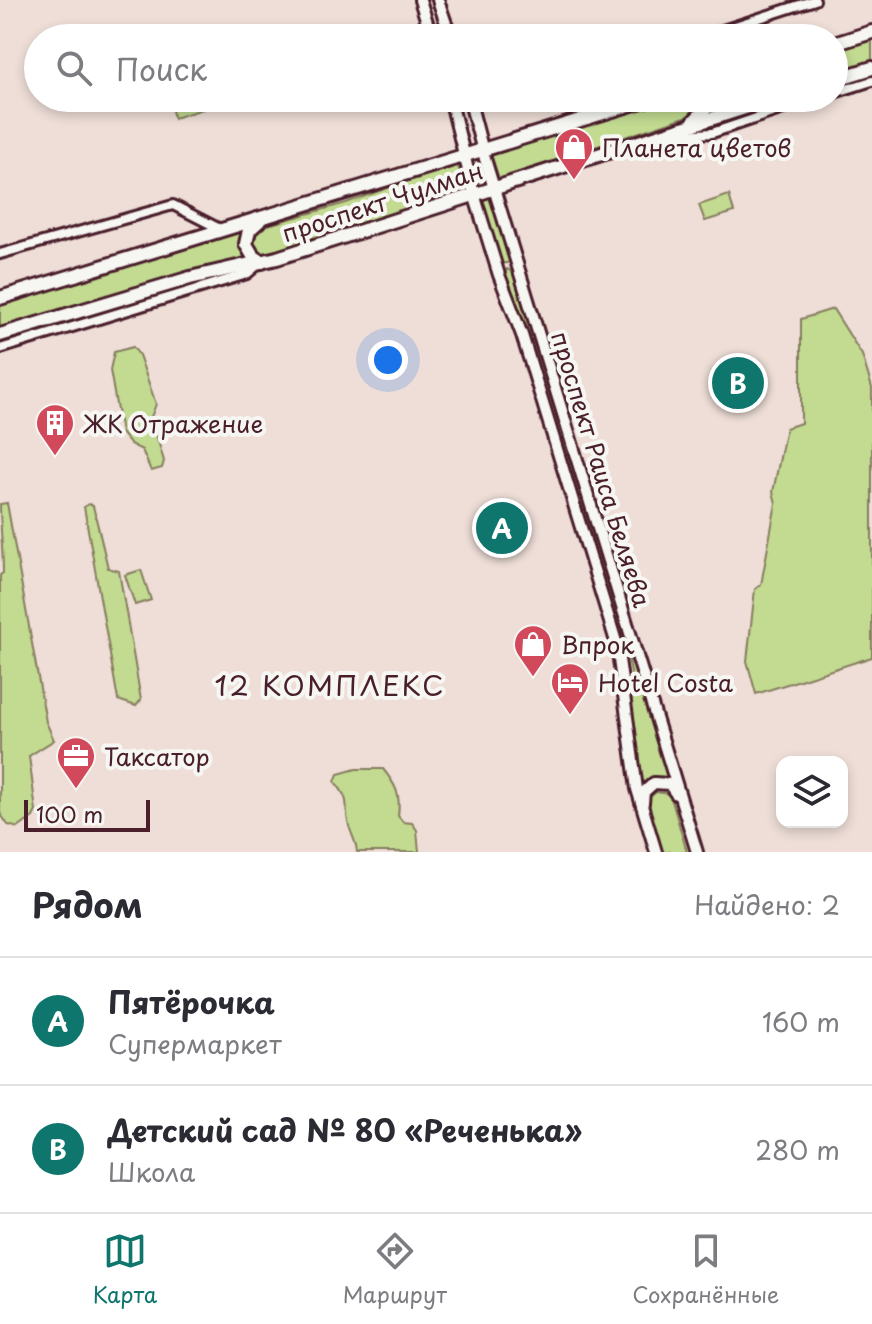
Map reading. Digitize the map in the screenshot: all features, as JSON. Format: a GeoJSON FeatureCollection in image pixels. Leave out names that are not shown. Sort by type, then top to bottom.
{"type":"FeatureCollection","features":[{"type":"Feature","properties":{"kind":"main road"},"geometry":{"type":"LineString","coordinates":[[848,40],[872,32]]}},
{"type":"Feature","properties":{"kind":"main road"},"geometry":{"type":"LineString","coordinates":[[848,76],[872,68]]}},
{"type":"Feature","properties":{"kind":"main road","name":"проспект Чулман"},"geometry":{"type":"LineString","coordinates":[[0,298],[599,112]]}},
{"type":"Feature","properties":{"kind":"main road"},"geometry":{"type":"LineString","coordinates":[[688,125],[703,112]]}},
{"type":"Feature","properties":{"kind":"main road","name":"проспект Чулман"},"geometry":{"type":"LineString","coordinates":[[0,335],[190,278],[262,262],[730,112]]}},
{"type":"Feature","properties":{"kind":"main road"},"geometry":{"type":"LineString","coordinates":[[261,219],[249,230],[246,244],[253,256],[262,262]]}},
{"type":"Feature","properties":{"kind":"street"},"geometry":{"type":"LineString","coordinates":[[420,0],[428,24]]}},
{"type":"Feature","properties":{"kind":"street"},"geometry":{"type":"LineString","coordinates":[[438,0],[446,24]]}},
{"type":"Feature","properties":{"kind":"street"},"geometry":{"type":"LineString","coordinates":[[741,24],[815,0]]}},
{"type":"Feature","properties":{"kind":"street"},"geometry":{"type":"LineString","coordinates":[[848,89],[872,81]]}},
{"type":"Feature","properties":{"kind":"street","name":"проспект Раиса Беляева"},"geometry":{"type":"LineString","coordinates":[[454,112],[462,155],[499,275],[522,335],[617,645],[642,808],[656,852]]}},
{"type":"Feature","properties":{"kind":"street","name":"проспект Раиса Беляева"},"geometry":{"type":"LineString","coordinates":[[473,112],[697,852]]}},
{"type":"Feature","properties":{"kind":"street"},"geometry":{"type":"LineString","coordinates":[[650,138],[712,133],[774,112]]}},
{"type":"Feature","properties":{"kind":"street"},"geometry":{"type":"LineString","coordinates":[[0,254],[173,205],[221,230]]}},
{"type":"Feature","properties":{"kind":"street"},"geometry":{"type":"LineString","coordinates":[[0,349],[247,274],[262,262]]}},
{"type":"Feature","properties":{"kind":"street"},"geometry":{"type":"LineString","coordinates":[[499,275],[502,269],[510,265],[521,272]]}},
{"type":"Feature","properties":{"kind":"street"},"geometry":{"type":"LineString","coordinates":[[623,679],[634,686],[643,677]]}},
{"type":"Feature","properties":{"kind":"street"},"geometry":{"type":"LineString","coordinates":[[642,808],[644,792],[654,783],[669,784],[680,799]]}},
{"type":"Feature","properties":{"kind":"green space"},"geometry":{"type":"Polygon","coordinates":[[[872,37],[872,64],[848,72],[848,45],[872,37]]]}},
{"type":"Feature","properties":{"kind":"green space"},"geometry":{"type":"Polygon","coordinates":[[[172,112],[193,112],[174,118],[172,112]]]}},
{"type":"Feature","properties":{"kind":"green space"},"geometry":{"type":"Polygon","coordinates":[[[628,112],[696,112],[499,179],[491,154],[628,112]]]}},
{"type":"Feature","properties":{"kind":"green space"},"geometry":{"type":"Polygon","coordinates":[[[457,163],[465,190],[271,253],[259,251],[253,245],[254,236],[261,227],[346,203],[457,163]]]}},
{"type":"Feature","properties":{"kind":"green space"},"geometry":{"type":"Polygon","coordinates":[[[729,195],[734,212],[705,221],[699,205],[729,195]]]}},
{"type":"Feature","properties":{"kind":"green space"},"geometry":{"type":"Polygon","coordinates":[[[489,197],[510,262],[502,264],[482,200],[489,197]]]}},
{"type":"Feature","properties":{"kind":"green space"},"geometry":{"type":"Polygon","coordinates":[[[243,229],[239,240],[249,258],[152,283],[0,330],[0,303],[243,229]]]}},
{"type":"Feature","properties":{"kind":"green space"},"geometry":{"type":"Polygon","coordinates":[[[507,269],[513,272],[639,676],[636,680],[632,678],[628,657],[505,273],[507,269]]]}},
{"type":"Feature","properties":{"kind":"green space"},"geometry":{"type":"Polygon","coordinates":[[[833,309],[862,355],[872,388],[872,657],[756,694],[747,661],[755,589],[761,585],[776,503],[773,492],[786,428],[801,423],[801,319],[833,309]]]}},
{"type":"Feature","properties":{"kind":"green space"},"geometry":{"type":"Polygon","coordinates":[[[133,347],[139,355],[156,404],[151,417],[164,461],[162,468],[151,471],[142,450],[130,444],[121,433],[110,370],[114,352],[133,347]]]}},
{"type":"Feature","properties":{"kind":"green space"},"geometry":{"type":"Polygon","coordinates":[[[7,503],[46,722],[54,740],[29,756],[36,811],[18,828],[8,825],[0,813],[0,575],[3,573],[0,504],[7,503]]]}},
{"type":"Feature","properties":{"kind":"green space"},"geometry":{"type":"Polygon","coordinates":[[[89,504],[93,506],[108,568],[119,571],[141,700],[136,706],[118,700],[84,507],[89,504]]]}},
{"type":"Feature","properties":{"kind":"green space"},"geometry":{"type":"Polygon","coordinates":[[[141,570],[151,600],[135,605],[125,575],[141,570]]]}},
{"type":"Feature","properties":{"kind":"green space"},"geometry":{"type":"Polygon","coordinates":[[[642,686],[670,782],[641,789],[629,689],[642,686]]]}},
{"type":"Feature","properties":{"kind":"green space"},"geometry":{"type":"Polygon","coordinates":[[[356,769],[383,769],[388,775],[398,796],[398,816],[403,822],[412,823],[417,830],[419,852],[357,852],[347,820],[346,800],[335,782],[338,774],[356,769]]]}},
{"type":"Feature","properties":{"kind":"green space"},"geometry":{"type":"Polygon","coordinates":[[[656,792],[670,794],[687,852],[663,852],[648,805],[649,798],[656,792]]]}},
{"type":"Feature","properties":{"kind":"place","name":"Планета цветов"},"geometry":{"type":"Point","coordinates":[574,181]}},
{"type":"Feature","properties":{"kind":"place","name":"Детский сад № 80 «Реченька»"},"geometry":{"type":"Point","coordinates":[738,383]}},
{"type":"Feature","properties":{"kind":"place","name":"ЖК Отражение"},"geometry":{"type":"Point","coordinates":[55,457]}},
{"type":"Feature","properties":{"kind":"place","name":"Пятёрочка"},"geometry":{"type":"Point","coordinates":[502,528]}},
{"type":"Feature","properties":{"kind":"place","name":"Впрок"},"geometry":{"type":"Point","coordinates":[533,678]}},
{"type":"Feature","properties":{"kind":"place","name":"Hotel Costa"},"geometry":{"type":"Point","coordinates":[570,716]}},
{"type":"Feature","properties":{"kind":"place","name":"Таксатор"},"geometry":{"type":"Point","coordinates":[76,790]}},
{"type":"Feature","properties":{"kind":"district","name":"12 КОМПЛЕКС"},"geometry":{"type":"Point","coordinates":[330,684]}}]}
